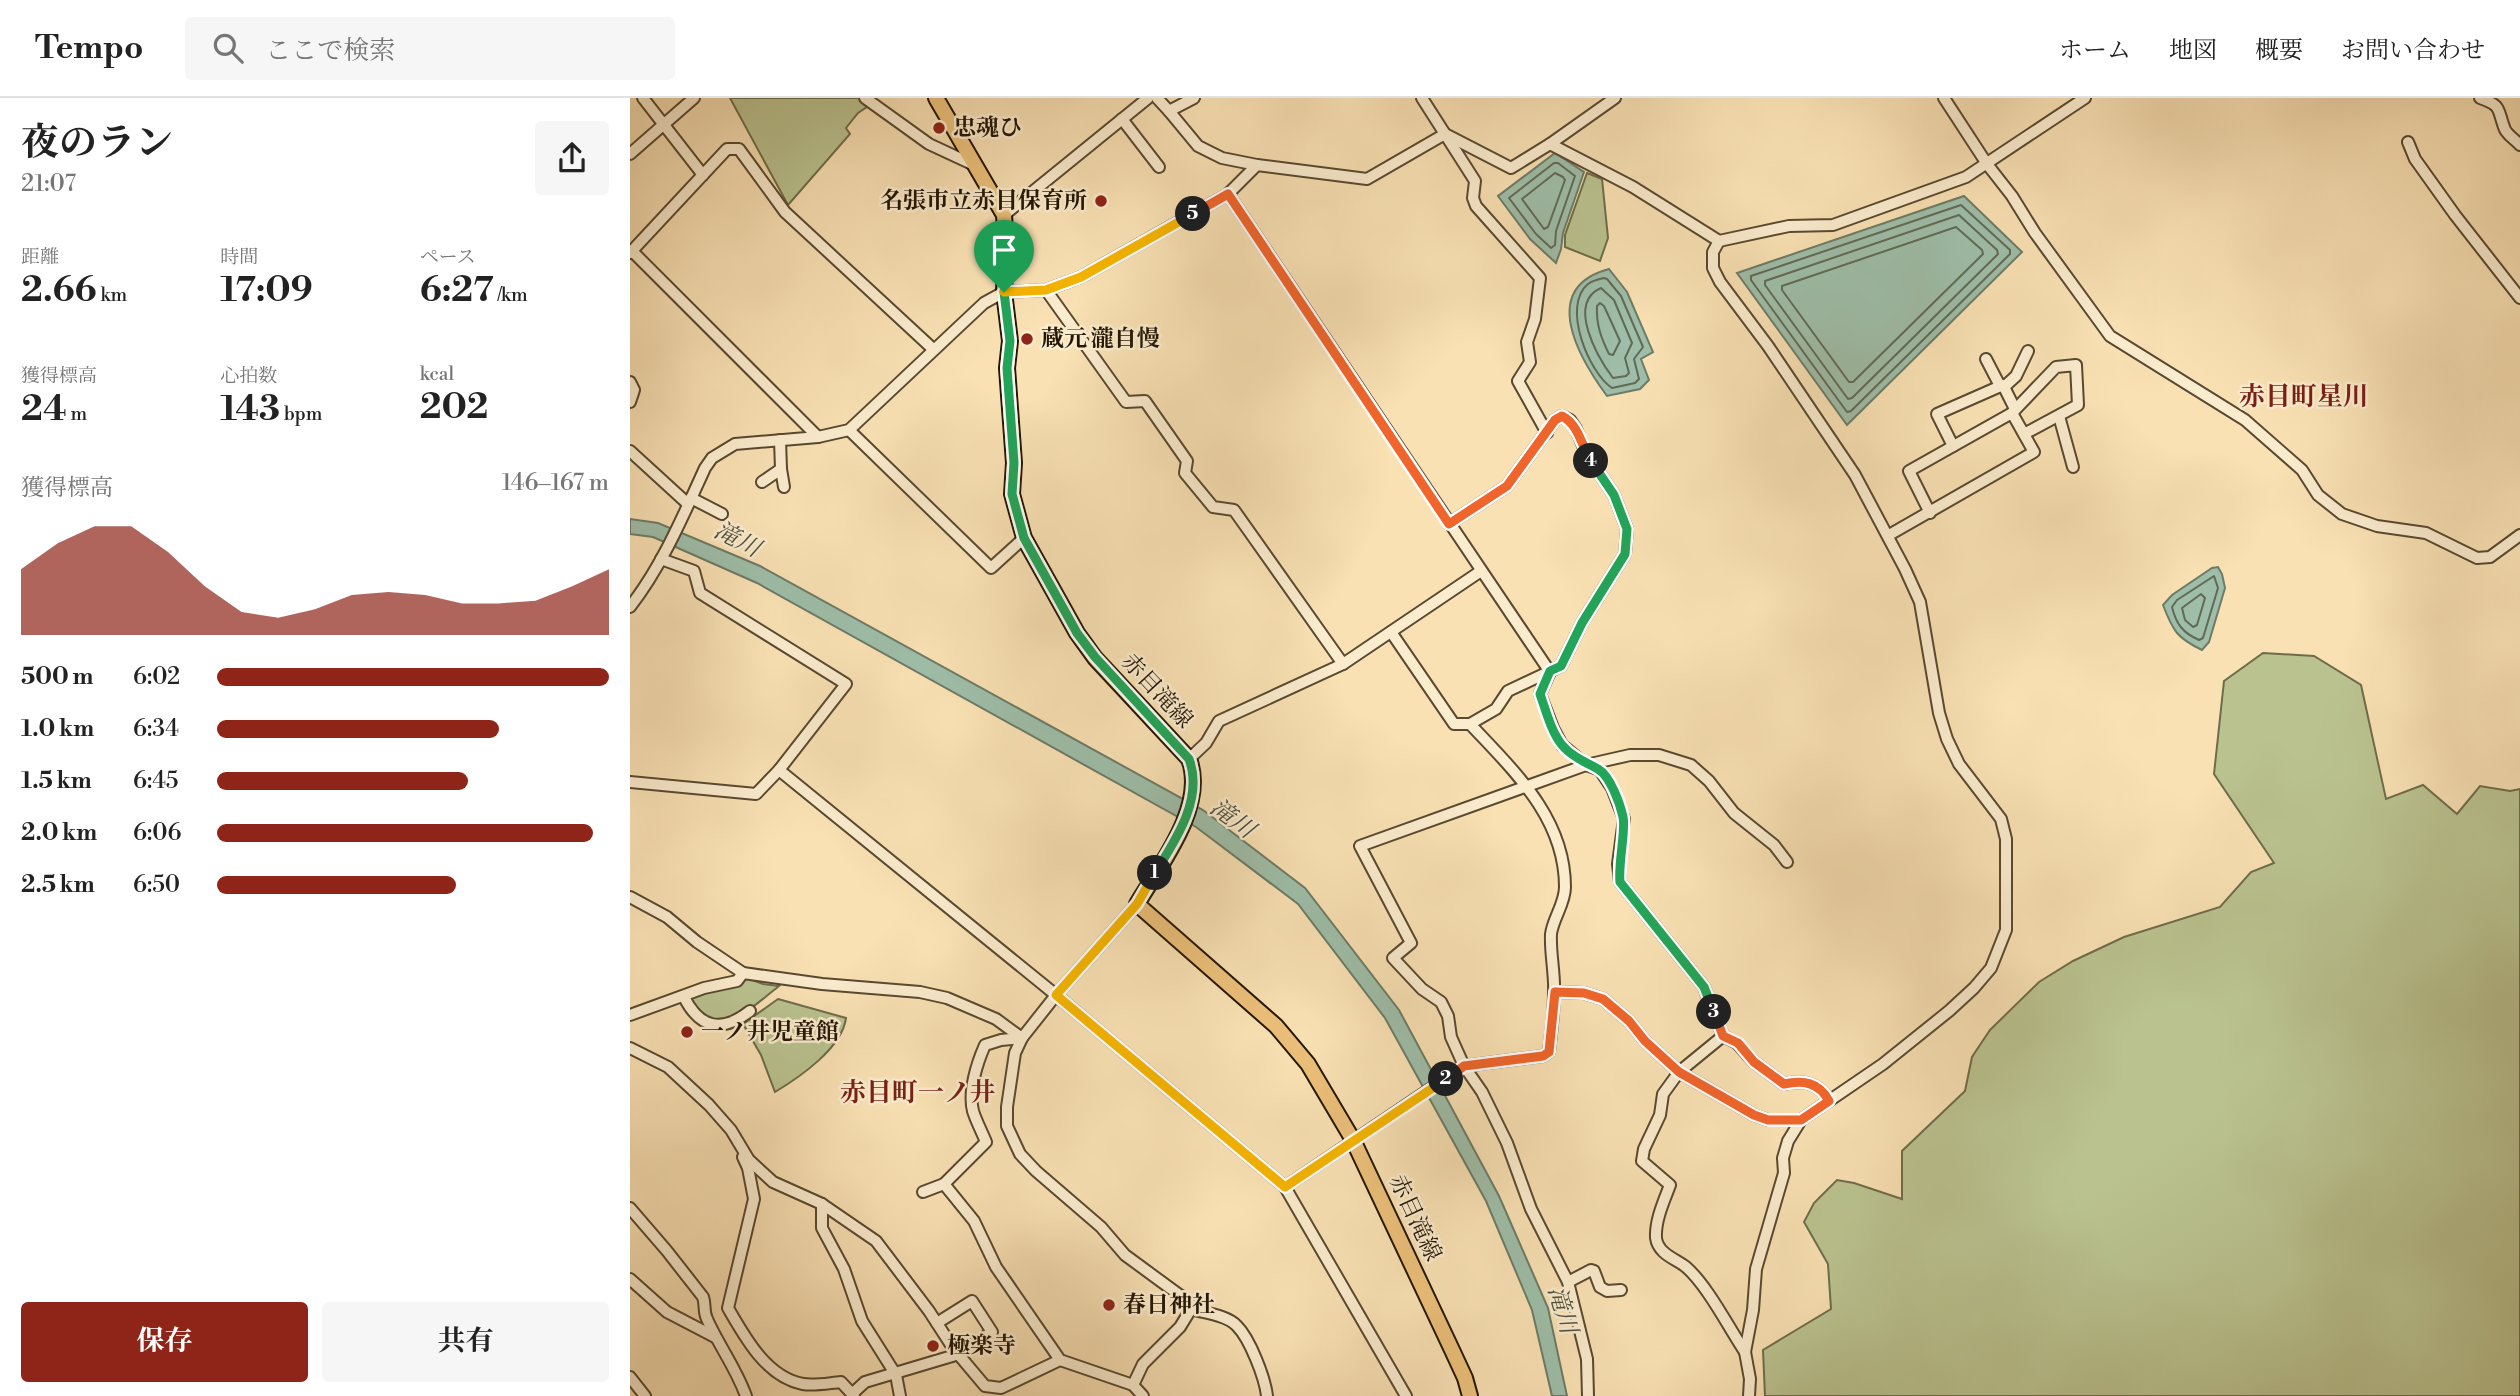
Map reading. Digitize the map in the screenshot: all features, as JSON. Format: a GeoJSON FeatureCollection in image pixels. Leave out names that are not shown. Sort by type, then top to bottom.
{"type":"FeatureCollection","features":[{"type":"Feature","properties":{"kind":"main road","name":"赤目滝線"},"geometry":{"type":"LineString","coordinates":[[936,98],[1004,215],[1004,292],[1010,341],[1007,368],[1014,463],[1012,494],[1024,538],[1077,633],[1095,657],[1189,759],[1193,769],[1193,786],[1184,826],[1137,904],[1276,1027],[1308,1063],[1353,1140],[1465,1378],[1469,1396]]}},
{"type":"Feature","properties":{"kind":"street"},"geometry":{"type":"LineString","coordinates":[[643,98],[703,175]]}},
{"type":"Feature","properties":{"kind":"street"},"geometry":{"type":"LineString","coordinates":[[630,154],[694,98]]}},
{"type":"Feature","properties":{"kind":"street"},"geometry":{"type":"LineString","coordinates":[[865,98],[929,144],[972,164]]}},
{"type":"Feature","properties":{"kind":"street"},"geometry":{"type":"LineString","coordinates":[[1004,215],[1148,98]]}},
{"type":"Feature","properties":{"kind":"street"},"geometry":{"type":"LineString","coordinates":[[1157,98],[1198,146],[1222,158],[1367,178],[1445,134]]}},
{"type":"Feature","properties":{"kind":"street"},"geometry":{"type":"LineString","coordinates":[[1169,111],[1194,98]]}},
{"type":"Feature","properties":{"kind":"street"},"geometry":{"type":"LineString","coordinates":[[1422,98],[1475,181],[1473,198],[1476,206],[1540,278],[1535,319],[1527,342],[1530,362],[1518,381],[1547,433]]}},
{"type":"Feature","properties":{"kind":"street"},"geometry":{"type":"LineString","coordinates":[[1445,134],[1511,168],[1550,144],[1613,98]]}},
{"type":"Feature","properties":{"kind":"street"},"geometry":{"type":"LineString","coordinates":[[1944,98],[2035,233],[2110,336],[2245,420],[2302,470],[2318,495],[2342,514],[2377,526],[2426,533],[2476,558],[2490,556],[2520,535]]}},
{"type":"Feature","properties":{"kind":"street"},"geometry":{"type":"LineString","coordinates":[[1749,1396],[1750,1379],[1745,1352],[1753,1310],[1756,1269],[1784,1173],[1783,1158],[1788,1141],[1801,1120],[1883,1064],[1974,988],[1991,968],[2006,930],[2006,839],[2001,819],[1959,764],[1947,739],[1939,713],[1920,603],[1889,535],[1855,475],[1720,282],[1713,268],[1713,251],[1720,241],[1789,226],[1833,225],[1966,177],[2085,98]]}},
{"type":"Feature","properties":{"kind":"street"},"geometry":{"type":"LineString","coordinates":[[2480,98],[2498,108],[2505,130],[2520,145]]}},
{"type":"Feature","properties":{"kind":"street"},"geometry":{"type":"LineString","coordinates":[[1122,119],[1159,167]]}},
{"type":"Feature","properties":{"kind":"street"},"geometry":{"type":"LineString","coordinates":[[2408,142],[2415,159],[2447,204],[2520,298]]}},
{"type":"Feature","properties":{"kind":"street"},"geometry":{"type":"LineString","coordinates":[[1550,144],[1633,187],[1720,241]]}},
{"type":"Feature","properties":{"kind":"street"},"geometry":{"type":"LineString","coordinates":[[818,437],[631,252],[727,149],[739,149],[785,212],[933,349]]}},
{"type":"Feature","properties":{"kind":"street"},"geometry":{"type":"LineString","coordinates":[[630,607],[645,588],[662,557],[705,468],[723,450],[750,441],[818,437],[849,429],[984,303],[1004,292],[1046,290],[1081,277],[1228,194],[1257,164]]}},
{"type":"Feature","properties":{"kind":"street"},"geometry":{"type":"LineString","coordinates":[[1228,194],[1550,671]]}},
{"type":"Feature","properties":{"kind":"street"},"geometry":{"type":"LineString","coordinates":[[1046,290],[1126,402],[1145,401],[1187,461],[1185,473],[1213,506],[1234,510],[1343,664]]}},
{"type":"Feature","properties":{"kind":"street"},"geometry":{"type":"LineString","coordinates":[[1953,446],[1937,414],[2002,386],[2016,376],[2028,351]]}},
{"type":"Feature","properties":{"kind":"street"},"geometry":{"type":"LineString","coordinates":[[1889,535],[2034,452],[1986,359]]}},
{"type":"Feature","properties":{"kind":"street"},"geometry":{"type":"LineString","coordinates":[[1930,513],[1909,471],[2014,411],[2056,368],[2076,365],[2078,405],[2024,434]]}},
{"type":"Feature","properties":{"kind":"street"},"geometry":{"type":"LineString","coordinates":[[630,382],[634,390],[630,402]]}},
{"type":"Feature","properties":{"kind":"street"},"geometry":{"type":"LineString","coordinates":[[1391,632],[1454,724],[1470,724],[1496,709],[1508,691],[1561,666],[1582,623],[1625,554],[1627,529],[1614,495],[1587,455],[1570,420],[1562,416],[1555,420],[1507,486],[1449,524]]}},
{"type":"Feature","properties":{"kind":"street"},"geometry":{"type":"LineString","coordinates":[[2059,416],[2073,467]]}},
{"type":"Feature","properties":{"kind":"street"},"geometry":{"type":"LineString","coordinates":[[849,429],[991,568],[1024,538]]}},
{"type":"Feature","properties":{"kind":"street"},"geometry":{"type":"LineString","coordinates":[[779,440],[784,487]]}},
{"type":"Feature","properties":{"kind":"street"},"geometry":{"type":"LineString","coordinates":[[630,451],[690,501],[722,514]]}},
{"type":"Feature","properties":{"kind":"street"},"geometry":{"type":"LineString","coordinates":[[762,482],[781,469]]}},
{"type":"Feature","properties":{"kind":"street"},"geometry":{"type":"LineString","coordinates":[[630,782],[756,794],[779,770],[846,684],[700,593],[694,571],[662,557]]}},
{"type":"Feature","properties":{"kind":"street"},"geometry":{"type":"LineString","coordinates":[[1189,759],[1206,743],[1219,721],[1343,664],[1481,571]]}},
{"type":"Feature","properties":{"kind":"street"},"geometry":{"type":"LineString","coordinates":[[1550,671],[1540,694],[1553,728],[1562,745],[1586,765],[1600,770],[1612,788],[1624,818],[1618,864],[1620,882],[1704,987],[1723,1036],[1738,1043],[1754,1062],[1784,1084],[1801,1080],[1824,1091],[1829,1101]]}},
{"type":"Feature","properties":{"kind":"street"},"geometry":{"type":"LineString","coordinates":[[1285,1187],[1460,1070],[1543,1056],[1549,1052],[1555,992],[1551,930],[1563,901],[1565,887],[1557,837],[1528,786],[1470,724]]}},
{"type":"Feature","properties":{"kind":"street"},"geometry":{"type":"LineString","coordinates":[[1588,1396],[1587,1359],[1568,1282],[1531,1209],[1507,1143],[1482,1092],[1460,1070],[1448,1016],[1441,1002],[1422,989],[1393,958],[1411,943],[1360,846],[1586,765],[1630,755],[1659,755],[1691,765],[1709,781],[1734,813],[1774,845],[1787,862]]}},
{"type":"Feature","properties":{"kind":"street"},"geometry":{"type":"LineString","coordinates":[[779,770],[1056,995],[1285,1187],[1406,1396]]}},
{"type":"Feature","properties":{"kind":"street"},"geometry":{"type":"LineString","coordinates":[[630,897],[667,917],[697,942],[743,973],[822,984],[920,992],[947,998],[996,1019],[1023,1038]]}},
{"type":"Feature","properties":{"kind":"street"},"geometry":{"type":"LineString","coordinates":[[1133,1385],[1143,1364],[1180,1327],[1191,1309],[1189,1302],[1125,1255],[1101,1227],[1020,1154],[1007,1126],[1007,1107],[1015,1053],[1023,1038],[1056,995],[1137,904]]}},
{"type":"Feature","properties":{"kind":"street"},"geometry":{"type":"LineString","coordinates":[[630,1015],[705,988],[737,981],[743,973]]}},
{"type":"Feature","properties":{"kind":"street"},"geometry":{"type":"LineString","coordinates":[[1555,992],[1584,993],[1603,999],[1629,1021],[1645,1041],[1679,1072],[1754,1115],[1768,1120],[1801,1120]]}},
{"type":"Feature","properties":{"kind":"street"},"geometry":{"type":"LineString","coordinates":[[684,997],[696,1016],[712,1024],[724,1025],[739,1021],[750,1011]]}},
{"type":"Feature","properties":{"kind":"street"},"geometry":{"type":"LineString","coordinates":[[1723,1036],[1679,1072],[1663,1094],[1660,1115],[1644,1149],[1642,1161],[1670,1185],[1660,1210],[1656,1238],[1660,1247],[1700,1282],[1745,1352]]}},
{"type":"Feature","properties":{"kind":"street"},"geometry":{"type":"LineString","coordinates":[[923,1192],[944,1184],[986,1142],[972,1109],[974,1085],[985,1045],[1023,1038]]}},
{"type":"Feature","properties":{"kind":"street"},"geometry":{"type":"LineString","coordinates":[[630,1048],[668,1067],[709,1105],[731,1130],[749,1160],[773,1182],[822,1205],[876,1241],[985,1386],[1000,1388],[1060,1360]]}},
{"type":"Feature","properties":{"kind":"street"},"geometry":{"type":"LineString","coordinates":[[731,1130],[748,1168],[754,1199],[728,1308],[757,1352],[775,1371],[804,1385],[841,1382],[853,1395],[864,1382],[959,1354],[992,1332],[972,1301],[937,1323]]}},
{"type":"Feature","properties":{"kind":"street"},"geometry":{"type":"LineString","coordinates":[[944,1184],[974,1221],[996,1267],[1060,1360],[1133,1385],[1143,1396]]}},
{"type":"Feature","properties":{"kind":"street"},"geometry":{"type":"LineString","coordinates":[[822,1205],[822,1228],[844,1269],[862,1321],[895,1373],[900,1396]]}},
{"type":"Feature","properties":{"kind":"street"},"geometry":{"type":"LineString","coordinates":[[630,1208],[667,1251],[706,1304],[715,1308],[728,1308]]}},
{"type":"Feature","properties":{"kind":"street"},"geometry":{"type":"LineString","coordinates":[[1568,1282],[1591,1270],[1594,1271],[1600,1287],[1607,1291],[1621,1290]]}},
{"type":"Feature","properties":{"kind":"street"},"geometry":{"type":"LineString","coordinates":[[630,1279],[667,1312],[715,1337]]}},
{"type":"Feature","properties":{"kind":"street"},"geometry":{"type":"LineString","coordinates":[[706,1304],[705,1314],[715,1337],[738,1375],[746,1396]]}},
{"type":"Feature","properties":{"kind":"street"},"geometry":{"type":"LineString","coordinates":[[1191,1309],[1227,1319],[1237,1325],[1260,1366],[1266,1382],[1267,1396]]}},
{"type":"Feature","properties":{"kind":"street"},"geometry":{"type":"LineString","coordinates":[[630,1377],[645,1396]]}},
{"type":"Feature","properties":{"kind":"shaded area"},"geometry":{"type":"Polygon","coordinates":[[[730,98],[861,98],[870,105],[858,113],[846,128],[850,134],[788,205],[730,98]]]}},
{"type":"Feature","properties":{"kind":"shaded area"},"geometry":{"type":"Polygon","coordinates":[[[1587,173],[1602,179],[1608,238],[1600,261],[1565,247],[1565,235],[1587,173]]]}},
{"type":"Feature","properties":{"kind":"shaded area"},"geometry":{"type":"Polygon","coordinates":[[[2263,653],[2314,656],[2361,685],[2386,799],[2423,785],[2457,814],[2480,786],[2510,791],[2520,789],[2520,1396],[1765,1396],[1763,1350],[1831,1309],[1828,1264],[1804,1222],[1814,1203],[1837,1180],[1902,1199],[1902,1151],[1965,1091],[1972,1057],[1990,1030],[2039,982],[2073,961],[2124,937],[2220,907],[2251,872],[2274,863],[2214,774],[2224,681],[2263,653]]]}},
{"type":"Feature","properties":{"kind":"shaded area"},"geometry":{"type":"Polygon","coordinates":[[[744,977],[779,986],[745,1012],[722,1021],[710,1020],[690,998],[744,977]]]}},
{"type":"Feature","properties":{"kind":"shaded area"},"geometry":{"type":"Polygon","coordinates":[[[778,999],[846,1018],[837,1040],[828,1051],[807,1070],[775,1092],[761,1055],[743,1024],[778,999]]]}},
{"type":"Feature","properties":{"kind":"water"},"geometry":{"type":"Polygon","coordinates":[[[1555,153],[1584,172],[1563,233],[1556,263],[1530,239],[1498,196],[1555,153]]]}},
{"type":"Feature","properties":{"kind":"water"},"geometry":{"type":"Polygon","coordinates":[[[1964,196],[2022,252],[1847,425],[1737,273],[1964,196]]]}},
{"type":"Feature","properties":{"kind":"water"},"geometry":{"type":"Polygon","coordinates":[[[1609,269],[1627,292],[1653,352],[1641,359],[1649,380],[1640,389],[1607,396],[1577,344],[1571,325],[1570,308],[1575,292],[1587,278],[1609,269]]]}},
{"type":"Feature","properties":{"kind":"water"},"geometry":{"type":"Polygon","coordinates":[[[630,519],[658,523],[760,566],[1203,810],[1305,888],[1399,1010],[1499,1196],[1548,1308],[1567,1396],[1552,1396],[1532,1310],[1486,1201],[1385,1018],[1298,904],[1196,827],[757,583],[653,537],[630,534],[630,519]]]}},
{"type":"Feature","properties":{"kind":"water"},"geometry":{"type":"Polygon","coordinates":[[[2218,567],[2225,588],[2209,642],[2202,650],[2177,633],[2163,605],[2172,595],[2212,568],[2218,567]]]}},
{"type":"Feature","properties":{"kind":"place","name":"忠魂ひ"},"geometry":{"type":"Point","coordinates":[939,128]}},
{"type":"Feature","properties":{"kind":"place","name":"名張市立赤目保育所"},"geometry":{"type":"Point","coordinates":[1101,201]}},
{"type":"Feature","properties":{"kind":"place","name":"蔵元 瀧自慢"},"geometry":{"type":"Point","coordinates":[1027,339]}},
{"type":"Feature","properties":{"kind":"place","name":"一ノ井児童館"},"geometry":{"type":"Point","coordinates":[687,1032]}},
{"type":"Feature","properties":{"kind":"place","name":"春日神社"},"geometry":{"type":"Point","coordinates":[1109,1305]}},
{"type":"Feature","properties":{"kind":"place","name":"極楽寺"},"geometry":{"type":"Point","coordinates":[933,1346]}},
{"type":"Feature","properties":{"kind":"district","name":"赤目町星川"},"geometry":{"type":"Point","coordinates":[2304,397]}},
{"type":"Feature","properties":{"kind":"district","name":"赤目町一ノ井"},"geometry":{"type":"Point","coordinates":[918,1093]}},
{"type":"Feature","properties":{"kind":"route"},"geometry":{"type":"LineString","coordinates":[[1228,194],[1449,524],[1507,486],[1555,420],[1562,416],[1570,420],[1587,455],[1614,495],[1627,529],[1625,554],[1582,623],[1561,666],[1550,671],[1540,694],[1562,745],[1586,765],[1600,770],[1612,788],[1624,818],[1618,864],[1620,882],[1704,987],[1723,1036],[1738,1043],[1754,1062],[1784,1084],[1801,1080],[1824,1091],[1829,1101],[1801,1120],[1768,1120],[1754,1115],[1679,1072],[1645,1041],[1629,1021],[1603,999],[1584,993],[1555,992],[1549,1052],[1543,1056],[1464,1066],[1285,1187],[1056,995],[1137,904],[1184,826],[1193,786],[1193,769],[1189,759],[1095,657],[1077,633],[1024,538],[1012,494],[1014,463],[1007,368],[1010,341],[1004,292],[1046,290],[1081,277],[1228,194]]}},
{"type":"Feature","properties":{"kind":"water label","name":"滝川"},"geometry":{"type":"Point","coordinates":[737,540]}},
{"type":"Feature","properties":{"kind":"water label","name":"滝川"},"geometry":{"type":"Point","coordinates":[1232,819]}},
{"type":"Feature","properties":{"kind":"water label","name":"滝川"},"geometry":{"type":"Point","coordinates":[1562,1310]}}]}
